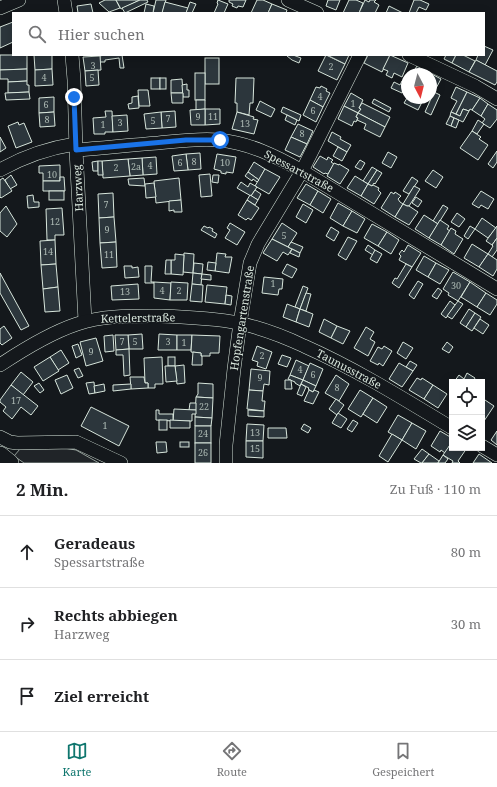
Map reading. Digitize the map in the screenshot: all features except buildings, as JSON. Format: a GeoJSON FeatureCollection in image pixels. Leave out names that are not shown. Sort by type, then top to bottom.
{"type":"FeatureCollection","features":[{"type":"Feature","properties":{"kind":"main road"},"geometry":{"type":"LineString","coordinates":[[0,456],[10,463]]}},
{"type":"Feature","properties":{"kind":"street"},"geometry":{"type":"LineString","coordinates":[[0,8],[19,0]]}},
{"type":"Feature","properties":{"kind":"street"},"geometry":{"type":"LineString","coordinates":[[64,0],[66,12]]}},
{"type":"Feature","properties":{"kind":"street"},"geometry":{"type":"LineString","coordinates":[[288,0],[315,12]]}},
{"type":"Feature","properties":{"kind":"street","name":"Harzweg"},"geometry":{"type":"LineString","coordinates":[[72,56],[85,321]]}},
{"type":"Feature","properties":{"kind":"street","name":"Hopfengartenstraße"},"geometry":{"type":"LineString","coordinates":[[226,463],[229,407],[240,323],[248,275],[253,256],[258,244],[302,171],[360,56]]}},
{"type":"Feature","properties":{"kind":"street"},"geometry":{"type":"LineString","coordinates":[[411,56],[475,86],[497,99]]}},
{"type":"Feature","properties":{"kind":"street","name":"Spessartstraße"},"geometry":{"type":"LineString","coordinates":[[0,170],[38,153],[56,147],[186,140],[220,140],[268,153],[282,160],[497,289]]}},
{"type":"Feature","properties":{"kind":"street","name":"Kettelerstraße"},"geometry":{"type":"LineString","coordinates":[[0,365],[17,354],[69,327],[85,321],[101,318],[146,316],[179,317],[240,323]]}},
{"type":"Feature","properties":{"kind":"street","name":"Taunusstraße"},"geometry":{"type":"LineString","coordinates":[[240,323],[282,336],[316,351],[362,375],[449,426]]}},
{"type":"Feature","properties":{"kind":"street"},"geometry":{"type":"LineString","coordinates":[[0,437],[10,442],[17,443],[76,442],[121,463]]}},
{"type":"Feature","properties":{"kind":"street"},"geometry":{"type":"LineString","coordinates":[[485,448],[497,455]]}},
{"type":"Feature","properties":{"kind":"shaded area"},"geometry":{"type":"Polygon","coordinates":[[[64,448],[76,450],[99,463],[24,463],[14,456],[20,449],[64,448]]]}},
{"type":"Feature","properties":{"kind":"route"},"geometry":{"type":"LineString","coordinates":[[74,97],[76,150],[186,140],[220,140]]}}]}
